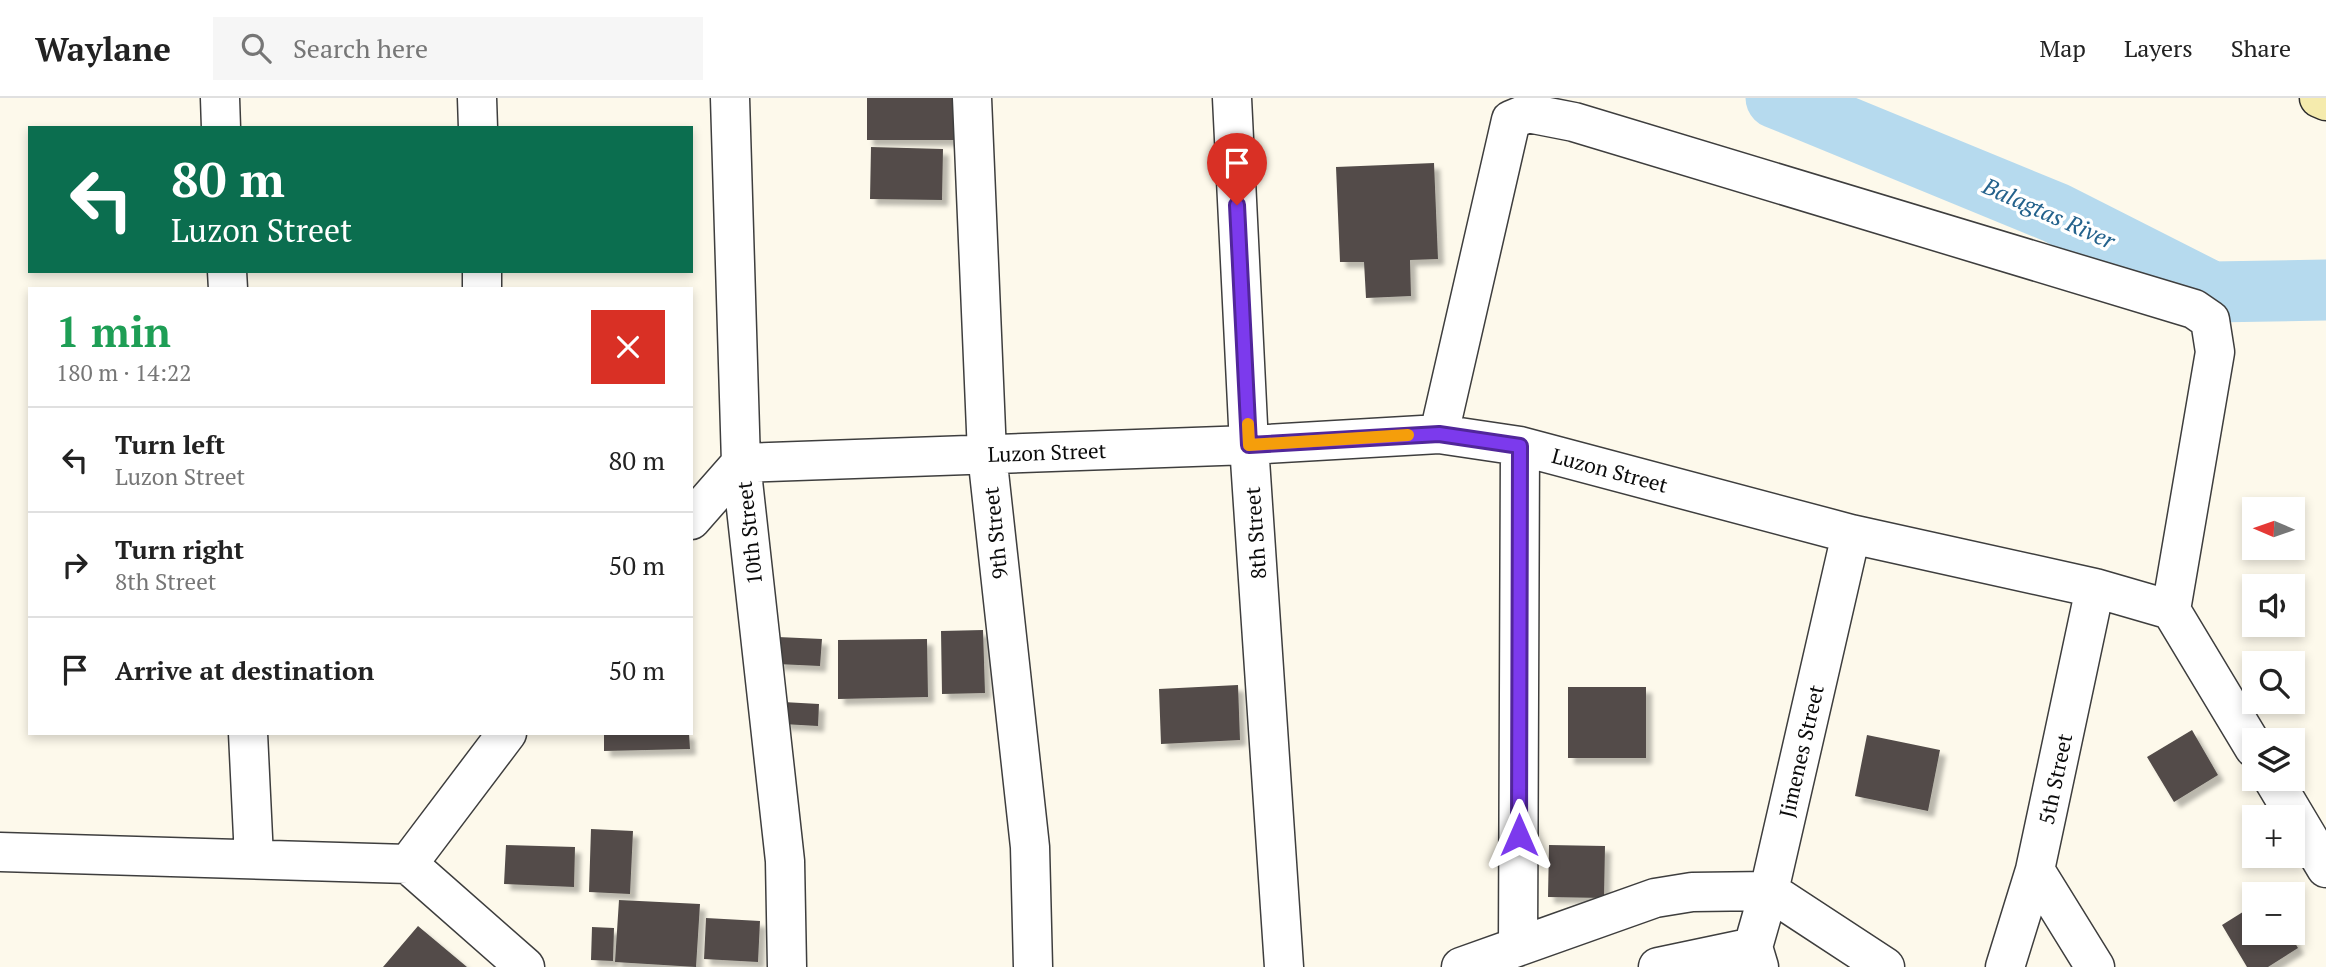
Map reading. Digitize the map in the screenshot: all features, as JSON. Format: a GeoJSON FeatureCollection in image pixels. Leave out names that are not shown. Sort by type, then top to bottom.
{"type":"FeatureCollection","features":[{"type":"Feature","properties":{"kind":"street"},"geometry":{"type":"LineString","coordinates":[[220,98],[221,126]]}},
{"type":"Feature","properties":{"kind":"street"},"geometry":{"type":"LineString","coordinates":[[477,98],[478,126]]}},
{"type":"Feature","properties":{"kind":"street","name":"10th Street"},"geometry":{"type":"LineString","coordinates":[[730,98],[741,463],[785,861],[787,967]]}},
{"type":"Feature","properties":{"kind":"street","name":"9th Street"},"geometry":{"type":"LineString","coordinates":[[972,98],[987,454],[1030,847],[1033,967]]}},
{"type":"Feature","properties":{"kind":"street","name":"8th Street"},"geometry":{"type":"LineString","coordinates":[[1232,98],[1249,445],[1284,967]]}},
{"type":"Feature","properties":{"kind":"street"},"geometry":{"type":"LineString","coordinates":[[2319,98],[2326,101]]}},
{"type":"Feature","properties":{"kind":"street"},"geometry":{"type":"LineString","coordinates":[[1439,434],[1511,120],[1528,113],[1574,122],[2194,309],[2210,320],[2215,352],[2171,610],[2242,728]]}},
{"type":"Feature","properties":{"kind":"street","name":"Luzon Street"},"geometry":{"type":"LineString","coordinates":[[741,463],[1249,445],[1439,434],[1520,446],[1852,534],[2095,588],[2171,610]]}},
{"type":"Feature","properties":{"kind":"street"},"geometry":{"type":"LineString","coordinates":[[1518,946],[1520,446]]}},
{"type":"Feature","properties":{"kind":"street"},"geometry":{"type":"LineString","coordinates":[[693,518],[741,463]]}},
{"type":"Feature","properties":{"kind":"street","name":"Jimenes Street"},"geometry":{"type":"LineString","coordinates":[[1756,957],[1852,534]]}},
{"type":"Feature","properties":{"kind":"street","name":"5th Street"},"geometry":{"type":"LineString","coordinates":[[2005,967],[2035,870],[2095,588]]}},
{"type":"Feature","properties":{"kind":"street"},"geometry":{"type":"LineString","coordinates":[[248,735],[254,858]]}},
{"type":"Feature","properties":{"kind":"street"},"geometry":{"type":"LineString","coordinates":[[408,864],[505,735]]}},
{"type":"Feature","properties":{"kind":"street"},"geometry":{"type":"LineString","coordinates":[[2280,791],[2326,868]]}},
{"type":"Feature","properties":{"kind":"street"},"geometry":{"type":"LineString","coordinates":[[0,852],[408,864],[525,967]]}},
{"type":"Feature","properties":{"kind":"street"},"geometry":{"type":"LineString","coordinates":[[2035,870],[2095,967]]}},
{"type":"Feature","properties":{"kind":"street"},"geometry":{"type":"LineString","coordinates":[[1461,967],[1654,898],[1692,892],[1769,891],[1885,967]]}},
{"type":"Feature","properties":{"kind":"street"},"geometry":{"type":"LineString","coordinates":[[1658,967],[1756,957]]}},
{"type":"Feature","properties":{"kind":"building"},"geometry":{"type":"Polygon","coordinates":[[[867,98],[956,98],[956,140],[867,140],[867,98]]]}},
{"type":"Feature","properties":{"kind":"building"},"geometry":{"type":"Polygon","coordinates":[[[871,147],[943,149],[942,200],[870,199],[871,147]]]}},
{"type":"Feature","properties":{"kind":"building"},"geometry":{"type":"Polygon","coordinates":[[[1434,163],[1438,259],[1410,260],[1411,296],[1366,298],[1364,262],[1340,262],[1336,167],[1434,163]]]}},
{"type":"Feature","properties":{"kind":"building"},"geometry":{"type":"Polygon","coordinates":[[[983,630],[985,693],[942,694],[941,631],[983,630]]]}},
{"type":"Feature","properties":{"kind":"building"},"geometry":{"type":"Polygon","coordinates":[[[778,637],[822,639],[820,666],[777,664],[778,637]]]}},
{"type":"Feature","properties":{"kind":"building"},"geometry":{"type":"Polygon","coordinates":[[[927,639],[928,697],[838,699],[838,640],[927,639]]]}},
{"type":"Feature","properties":{"kind":"building"},"geometry":{"type":"Polygon","coordinates":[[[1238,685],[1240,740],[1161,744],[1159,689],[1238,685]]]}},
{"type":"Feature","properties":{"kind":"building"},"geometry":{"type":"Polygon","coordinates":[[[1568,687],[1646,687],[1646,758],[1568,758],[1568,687]]]}},
{"type":"Feature","properties":{"kind":"building"},"geometry":{"type":"Polygon","coordinates":[[[783,702],[819,704],[818,726],[783,724],[783,702]]]}},
{"type":"Feature","properties":{"kind":"building"},"geometry":{"type":"Polygon","coordinates":[[[2192,730],[2218,775],[2174,802],[2147,757],[2192,730]]]}},
{"type":"Feature","properties":{"kind":"building"},"geometry":{"type":"Polygon","coordinates":[[[604,735],[689,735],[690,749],[604,751],[604,735]]]}},
{"type":"Feature","properties":{"kind":"building"},"geometry":{"type":"Polygon","coordinates":[[[1867,735],[1940,750],[1928,811],[1855,796],[1867,735]]]}},
{"type":"Feature","properties":{"kind":"building"},"geometry":{"type":"Polygon","coordinates":[[[591,829],[633,831],[630,894],[589,892],[591,829]]]}},
{"type":"Feature","properties":{"kind":"building"},"geometry":{"type":"Polygon","coordinates":[[[506,845],[575,847],[574,887],[504,884],[506,845]]]}},
{"type":"Feature","properties":{"kind":"building"},"geometry":{"type":"Polygon","coordinates":[[[1549,845],[1605,846],[1604,898],[1548,897],[1549,845]]]}},
{"type":"Feature","properties":{"kind":"building"},"geometry":{"type":"Polygon","coordinates":[[[619,900],[700,904],[696,967],[615,962],[619,900]]]}},
{"type":"Feature","properties":{"kind":"building"},"geometry":{"type":"Polygon","coordinates":[[[2242,912],[2242,945],[2296,945],[2298,948],[2268,967],[2247,967],[2222,925],[2242,912]]]}},
{"type":"Feature","properties":{"kind":"building"},"geometry":{"type":"Polygon","coordinates":[[[706,918],[760,921],[758,962],[704,959],[706,918]]]}},
{"type":"Feature","properties":{"kind":"building"},"geometry":{"type":"Polygon","coordinates":[[[418,926],[467,967],[383,967],[418,926]]]}},
{"type":"Feature","properties":{"kind":"building"},"geometry":{"type":"Polygon","coordinates":[[[592,927],[614,928],[613,961],[591,960],[592,927]]]}},
{"type":"Feature","properties":{"kind":"waterway","name":"Balagtas River"},"geometry":{"type":"LineString","coordinates":[[1776,98],[2056,213],[2212,292],[2326,290]]}},
{"type":"Feature","properties":{"kind":"slow traffic"},"geometry":{"type":"LineString","coordinates":[[1248,424],[1249,445],[1408,435]]}},
{"type":"Feature","properties":{"kind":"route"},"geometry":{"type":"LineString","coordinates":[[1237,205],[1249,445],[1439,434],[1520,446],[1519,835]]}}]}
